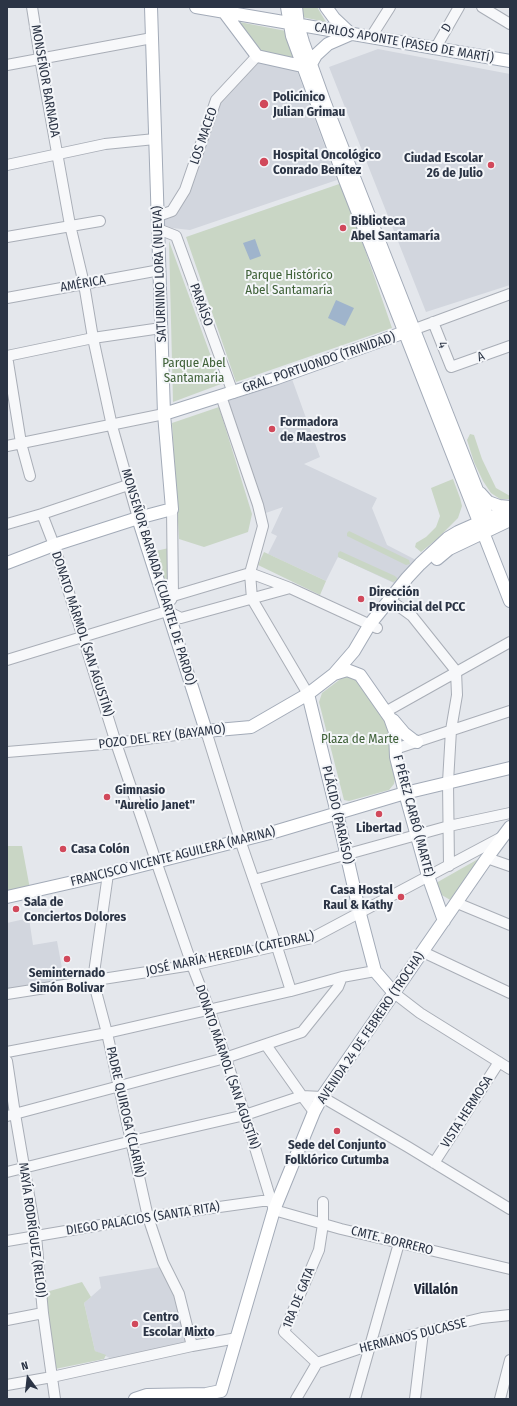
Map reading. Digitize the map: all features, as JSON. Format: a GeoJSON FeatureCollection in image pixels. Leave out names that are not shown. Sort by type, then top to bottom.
{"type":"FeatureCollection","features":[{"type":"Feature","properties":{"kind":"main road","name":"SATURNINO LORA (NUEVA)"},"geometry":{"type":"LineString","coordinates":[[151,7],[164,414],[172,509]]}},
{"type":"Feature","properties":{"kind":"main road","name":"CARLOS APONTE (PASEO DE MARTÍ)"},"geometry":{"type":"LineString","coordinates":[[196,7],[510,61]]}},
{"type":"Feature","properties":{"kind":"main road"},"geometry":{"type":"LineString","coordinates":[[257,18],[274,15],[281,7]]}},
{"type":"Feature","properties":{"kind":"main road"},"geometry":{"type":"LineString","coordinates":[[287,7],[294,24],[345,180],[409,331],[472,491],[510,601]]}},
{"type":"Feature","properties":{"kind":"main road"},"geometry":{"type":"LineString","coordinates":[[294,24],[296,7]]}},
{"type":"Feature","properties":{"kind":"main road"},"geometry":{"type":"LineString","coordinates":[[307,65],[328,44],[351,34],[334,18],[326,7]]}},
{"type":"Feature","properties":{"kind":"main road"},"geometry":{"type":"LineString","coordinates":[[224,12],[258,56],[307,65]]}},
{"type":"Feature","properties":{"kind":"main road","name":"GRAL. PORTUONDO (TRINIDAD)"},"geometry":{"type":"LineString","coordinates":[[164,414],[233,393],[409,331]]}},
{"type":"Feature","properties":{"kind":"main road"},"geometry":{"type":"LineString","coordinates":[[472,491],[488,502],[510,508]]}},
{"type":"Feature","properties":{"kind":"main road"},"geometry":{"type":"LineString","coordinates":[[458,532],[466,521],[470,509],[472,491]]}},
{"type":"Feature","properties":{"kind":"main road"},"geometry":{"type":"LineString","coordinates":[[392,601],[449,549],[484,524],[510,508]]}},
{"type":"Feature","properties":{"kind":"main road"},"geometry":{"type":"LineString","coordinates":[[7,562],[138,518],[172,509]]}},
{"type":"Feature","properties":{"kind":"main road","name":"MONSEÑOR BARNADA (CUARTEL DE PARDO)"},"geometry":{"type":"LineString","coordinates":[[138,518],[206,731]]}},
{"type":"Feature","properties":{"kind":"main road"},"geometry":{"type":"LineString","coordinates":[[360,675],[358,660],[374,626],[407,578],[420,564],[448,538],[458,532],[484,524],[510,520]]}},
{"type":"Feature","properties":{"kind":"main road","name":"POZO DEL REY (BAYAMO)"},"geometry":{"type":"LineString","coordinates":[[206,731],[251,727],[308,694],[334,674],[374,626]]}},
{"type":"Feature","properties":{"kind":"main road"},"geometry":{"type":"LineString","coordinates":[[334,674],[347,670],[360,675]]}},
{"type":"Feature","properties":{"kind":"main road","name":"F PÉREZ CARBÓ (MARTE)"},"geometry":{"type":"LineString","coordinates":[[360,675],[389,714],[395,732],[396,749],[405,793],[428,876],[444,921]]}},
{"type":"Feature","properties":{"kind":"main road","name":"PLÁCIDO (PARAÍSO)"},"geometry":{"type":"LineString","coordinates":[[308,694],[375,971],[394,993]]}},
{"type":"Feature","properties":{"kind":"main road"},"geometry":{"type":"LineString","coordinates":[[389,714],[404,733],[417,742]]}},
{"type":"Feature","properties":{"kind":"main road","name":"FRANCISCO VICENTE AGUILERA (MARINA)"},"geometry":{"type":"LineString","coordinates":[[7,898],[240,840],[405,793],[510,768]]}},
{"type":"Feature","properties":{"kind":"main road","name":"AVENIDA 24 DE FEBRERO (TROCHA)"},"geometry":{"type":"LineString","coordinates":[[134,1399],[147,1395],[220,1395],[275,1204],[314,1112],[322,1097],[487,858],[507,832]]}},
{"type":"Feature","properties":{"kind":"main road"},"geometry":{"type":"LineString","coordinates":[[434,894],[443,901],[456,903]]}},
{"type":"Feature","properties":{"kind":"street","name":"MONSEÑOR BARNADA"},"geometry":{"type":"LineString","coordinates":[[32,7],[57,154]]}},
{"type":"Feature","properties":{"kind":"street"},"geometry":{"type":"LineString","coordinates":[[371,37],[390,7]]}},
{"type":"Feature","properties":{"kind":"street","name":"D"},"geometry":{"type":"LineString","coordinates":[[435,48],[459,7]]}},
{"type":"Feature","properties":{"kind":"street"},"geometry":{"type":"LineString","coordinates":[[482,7],[510,24]]}},
{"type":"Feature","properties":{"kind":"street"},"geometry":{"type":"LineString","coordinates":[[7,65],[152,38]]}},
{"type":"Feature","properties":{"kind":"street","name":"LOS MACEO"},"geometry":{"type":"LineString","coordinates":[[158,216],[172,211],[185,190],[216,100],[258,56]]}},
{"type":"Feature","properties":{"kind":"street"},"geometry":{"type":"LineString","coordinates":[[7,165],[105,144],[155,139]]}},
{"type":"Feature","properties":{"kind":"street","name":"MONSEÑOR BARNADA (CUARTEL DE PARDO)"},"geometry":{"type":"LineString","coordinates":[[57,154],[70,225],[84,284],[93,338],[112,426],[138,518]]}},
{"type":"Feature","properties":{"kind":"street"},"geometry":{"type":"LineString","coordinates":[[7,237],[100,221]]}},
{"type":"Feature","properties":{"kind":"street","name":"PARAÍSO"},"geometry":{"type":"LineString","coordinates":[[158,229],[176,236],[233,393]]}},
{"type":"Feature","properties":{"kind":"street","name":"AMÉRICA"},"geometry":{"type":"LineString","coordinates":[[7,298],[160,270]]}},
{"type":"Feature","properties":{"kind":"street","name":"GRAL. PORTUONDO (TRINIDAD)"},"geometry":{"type":"LineString","coordinates":[[409,331],[510,294]]}},
{"type":"Feature","properties":{"kind":"street","name":"4"},"geometry":{"type":"LineString","coordinates":[[433,322],[451,367]]}},
{"type":"Feature","properties":{"kind":"street"},"geometry":{"type":"LineString","coordinates":[[30,476],[21,443],[7,356],[93,338],[162,328]]}},
{"type":"Feature","properties":{"kind":"street","name":"A"},"geometry":{"type":"LineString","coordinates":[[451,367],[510,346]]}},
{"type":"Feature","properties":{"kind":"street"},"geometry":{"type":"LineString","coordinates":[[221,396],[258,505],[263,526],[250,573]]}},
{"type":"Feature","properties":{"kind":"street","name":"GRAL. PORTUONDO (TRINIDAD)"},"geometry":{"type":"LineString","coordinates":[[7,446],[112,426],[164,414]]}},
{"type":"Feature","properties":{"kind":"street"},"geometry":{"type":"LineString","coordinates":[[7,524],[42,514],[128,485]]}},
{"type":"Feature","properties":{"kind":"street","name":"SATURNINO LORA (NUEVA)"},"geometry":{"type":"LineString","coordinates":[[167,611],[173,596],[172,509]]}},
{"type":"Feature","properties":{"kind":"street","name":"DONATO MÁRMOL (SAN AGUSTÍN)"},"geometry":{"type":"LineString","coordinates":[[42,514],[54,545],[116,743],[275,1204]]}},
{"type":"Feature","properties":{"kind":"street"},"geometry":{"type":"LineString","coordinates":[[160,588],[173,596],[250,573],[290,588],[374,626]]}},
{"type":"Feature","properties":{"kind":"street","name":"PLÁCIDO (PARAÍSO)"},"geometry":{"type":"LineString","coordinates":[[250,573],[252,599],[308,694]]}},
{"type":"Feature","properties":{"kind":"street"},"geometry":{"type":"LineString","coordinates":[[7,660],[84,638],[167,611],[181,618],[290,588]]}},
{"type":"Feature","properties":{"kind":"street"},"geometry":{"type":"LineString","coordinates":[[392,601],[412,616],[456,671],[457,695],[452,730],[448,782],[449,866]]}},
{"type":"Feature","properties":{"kind":"street"},"geometry":{"type":"LineString","coordinates":[[389,714],[456,671],[510,642]]}},
{"type":"Feature","properties":{"kind":"street"},"geometry":{"type":"LineString","coordinates":[[396,749],[510,711]]}},
{"type":"Feature","properties":{"kind":"street","name":"MONSEÑOR BARNADA (CUARTEL DE PARDO)"},"geometry":{"type":"LineString","coordinates":[[206,731],[240,840],[291,990]]}},
{"type":"Feature","properties":{"kind":"street","name":"POZO DEL REY (BAYAMO)"},"geometry":{"type":"LineString","coordinates":[[7,752],[116,743],[206,731]]}},
{"type":"Feature","properties":{"kind":"street"},"geometry":{"type":"LineString","coordinates":[[254,880],[346,856],[449,826],[510,813]]}},
{"type":"Feature","properties":{"kind":"street","name":"JOSÉ MARÍA HEREDIA (CATEDRAL)"},"geometry":{"type":"LineString","coordinates":[[7,994],[192,965],[312,938],[449,866],[507,832]]}},
{"type":"Feature","properties":{"kind":"street"},"geometry":{"type":"LineString","coordinates":[[487,858],[510,866]]}},
{"type":"Feature","properties":{"kind":"street","name":"PADRE QUIROGA (CLARÍN)"},"geometry":{"type":"LineString","coordinates":[[108,874],[93,980],[120,1086],[148,1217],[163,1262],[179,1294],[192,1346]]}},
{"type":"Feature","properties":{"kind":"street"},"geometry":{"type":"LineString","coordinates":[[456,903],[510,925]]}},
{"type":"Feature","properties":{"kind":"street"},"geometry":{"type":"LineString","coordinates":[[423,952],[510,993]]}},
{"type":"Feature","properties":{"kind":"street"},"geometry":{"type":"LineString","coordinates":[[7,1052],[107,1033],[342,977],[375,971]]}},
{"type":"Feature","properties":{"kind":"street"},"geometry":{"type":"LineString","coordinates":[[11,1115],[225,1058],[302,1032],[338,987],[342,977]]}},
{"type":"Feature","properties":{"kind":"street"},"geometry":{"type":"LineString","coordinates":[[394,993],[420,1013],[510,1069]]}},
{"type":"Feature","properties":{"kind":"street"},"geometry":{"type":"LineString","coordinates":[[266,1045],[314,1112]]}},
{"type":"Feature","properties":{"kind":"street","name":"MAYÍA RODRÍGUEZ (RELOJ)"},"geometry":{"type":"LineString","coordinates":[[7,1061],[11,1115],[25,1167],[36,1236],[43,1313],[55,1399]]}},
{"type":"Feature","properties":{"kind":"street","name":"VISTA HERMOSA"},"geometry":{"type":"LineString","coordinates":[[434,1163],[499,1062]]}},
{"type":"Feature","properties":{"kind":"street"},"geometry":{"type":"LineString","coordinates":[[7,1172],[245,1115],[302,1096],[322,1097],[510,1209]]}},
{"type":"Feature","properties":{"kind":"street"},"geometry":{"type":"LineString","coordinates":[[484,1194],[510,1201]]}},
{"type":"Feature","properties":{"kind":"street","name":"1RA DE GATA"},"geometry":{"type":"LineString","coordinates":[[317,1363],[284,1332],[319,1250],[323,1224],[323,1202]]}},
{"type":"Feature","properties":{"kind":"street","name":"DIEGO PALACIOS (SANTA RITA)"},"geometry":{"type":"LineString","coordinates":[[7,1241],[148,1217],[275,1204]]}},
{"type":"Feature","properties":{"kind":"street","name":"CMTE. BORRERO"},"geometry":{"type":"LineString","coordinates":[[275,1204],[323,1224],[510,1269]]}},
{"type":"Feature","properties":{"kind":"street"},"geometry":{"type":"LineString","coordinates":[[355,1399],[399,1243]]}},
{"type":"Feature","properties":{"kind":"street"},"geometry":{"type":"LineString","coordinates":[[7,1320],[43,1313]]}},
{"type":"Feature","properties":{"kind":"street","name":"HERMANOS DUCASSE"},"geometry":{"type":"LineString","coordinates":[[317,1363],[370,1345],[482,1318],[510,1315]]}},
{"type":"Feature","properties":{"kind":"street"},"geometry":{"type":"LineString","coordinates":[[415,1399],[423,1332]]}},
{"type":"Feature","properties":{"kind":"street"},"geometry":{"type":"LineString","coordinates":[[7,1385],[237,1338]]}},
{"type":"Feature","properties":{"kind":"street"},"geometry":{"type":"LineString","coordinates":[[500,1399],[510,1360]]}},
{"type":"Feature","properties":{"kind":"street"},"geometry":{"type":"LineString","coordinates":[[296,1399],[317,1363]]}},
{"type":"Feature","properties":{"kind":"shaded area","name":"Ciudad Escolar 26 de Julio"},"geometry":{"type":"Polygon","coordinates":[[[378,49],[510,74],[510,285],[426,312],[329,67],[378,49]]]}},
{"type":"Feature","properties":{"kind":"shaded area","name":"Hospital Oncológico Conrado Benítez"},"geometry":{"type":"Polygon","coordinates":[[[258,62],[296,68],[337,180],[190,230],[172,228],[163,225],[162,218],[177,213],[190,189],[219,102],[258,62]]]}},
{"type":"Feature","properties":{"kind":"shaded area"},"geometry":{"type":"Polygon","coordinates":[[[292,379],[320,457],[304,464],[377,498],[372,508],[387,545],[416,560],[396,584],[338,557],[326,581],[268,554],[277,536],[271,533],[283,507],[263,514],[225,402],[292,379]]]}},
{"type":"Feature","properties":{"kind":"shaded area"},"geometry":{"type":"Polygon","coordinates":[[[29,918],[33,945],[57,941],[64,979],[7,990],[7,923],[29,918]]]}},
{"type":"Feature","properties":{"kind":"shaded area","name":"Centro Escolar Mixto"},"geometry":{"type":"Polygon","coordinates":[[[160,1267],[176,1295],[186,1344],[112,1359],[95,1351],[84,1303],[101,1288],[99,1277],[160,1267]]]}},
{"type":"Feature","properties":{"kind":"green space"},"geometry":{"type":"Polygon","coordinates":[[[302,7],[317,7],[326,22],[302,17],[302,7]]]}},
{"type":"Feature","properties":{"kind":"green space"},"geometry":{"type":"Polygon","coordinates":[[[234,21],[286,31],[296,58],[257,53],[234,21]]]}},
{"type":"Feature","properties":{"kind":"green space","name":"Parque Histórico Abel Santamaría"},"geometry":{"type":"Polygon","coordinates":[[[342,183],[392,328],[236,382],[186,237],[342,183]]]}},
{"type":"Feature","properties":{"kind":"green space","name":"Parque Abel Santamaria"},"geometry":{"type":"Polygon","coordinates":[[[169,241],[221,384],[173,402],[169,241]]]}},
{"type":"Feature","properties":{"kind":"green space"},"geometry":{"type":"Polygon","coordinates":[[[219,407],[252,514],[248,532],[204,547],[179,539],[172,423],[219,407]]]}},
{"type":"Feature","properties":{"kind":"green space"},"geometry":{"type":"Polygon","coordinates":[[[470,434],[474,435],[482,459],[496,488],[510,496],[510,499],[500,499],[491,493],[483,481],[474,462],[467,440],[470,434]]]}},
{"type":"Feature","properties":{"kind":"green space"},"geometry":{"type":"Polygon","coordinates":[[[453,479],[462,506],[458,518],[437,539],[421,552],[415,547],[416,543],[426,537],[436,527],[440,516],[431,488],[453,479]]]}},
{"type":"Feature","properties":{"kind":"green space"},"geometry":{"type":"Polygon","coordinates":[[[349,531],[409,560],[410,564],[406,565],[347,536],[349,531]]]}},
{"type":"Feature","properties":{"kind":"green space"},"geometry":{"type":"Polygon","coordinates":[[[169,548],[169,584],[163,587],[151,552],[169,548]]]}},
{"type":"Feature","properties":{"kind":"green space"},"geometry":{"type":"Polygon","coordinates":[[[340,551],[395,576],[397,580],[393,582],[338,557],[338,553],[340,551]]]}},
{"type":"Feature","properties":{"kind":"green space"},"geometry":{"type":"Polygon","coordinates":[[[264,552],[326,581],[320,595],[258,565],[264,552]]]}},
{"type":"Feature","properties":{"kind":"green space","name":"Plaza de Marte"},"geometry":{"type":"Polygon","coordinates":[[[347,676],[356,679],[388,726],[390,739],[389,751],[393,762],[395,779],[394,784],[389,790],[349,801],[344,800],[319,702],[322,693],[343,677],[347,676]]]}},
{"type":"Feature","properties":{"kind":"green space"},"geometry":{"type":"Polygon","coordinates":[[[7,846],[22,846],[30,889],[7,893],[7,846]]]}},
{"type":"Feature","properties":{"kind":"green space"},"geometry":{"type":"Polygon","coordinates":[[[480,858],[452,901],[440,894],[436,883],[480,858]]]}},
{"type":"Feature","properties":{"kind":"green space"},"geometry":{"type":"Polygon","coordinates":[[[82,1282],[91,1297],[84,1303],[95,1351],[106,1355],[104,1359],[55,1369],[46,1292],[82,1282]]]}},
{"type":"Feature","properties":{"kind":"water"},"geometry":{"type":"Polygon","coordinates":[[[255,239],[261,256],[250,260],[243,243],[255,239]]]}},
{"type":"Feature","properties":{"kind":"water"},"geometry":{"type":"Polygon","coordinates":[[[336,300],[354,308],[345,326],[328,318],[336,300]]]}},
{"type":"Feature","properties":{"kind":"place","name":"Policínico Julian Grimau"},"geometry":{"type":"Point","coordinates":[264,104]}},
{"type":"Feature","properties":{"kind":"place","name":"Hospital Oncológico Conrado Benítez"},"geometry":{"type":"Point","coordinates":[264,162]}},
{"type":"Feature","properties":{"kind":"place","name":"Ciudad Escolar 26 de Julio"},"geometry":{"type":"Point","coordinates":[491,165]}},
{"type":"Feature","properties":{"kind":"place","name":"Biblioteca Abel Santamaría"},"geometry":{"type":"Point","coordinates":[343,228]}},
{"type":"Feature","properties":{"kind":"place","name":"Formadora de Maestros"},"geometry":{"type":"Point","coordinates":[272,429]}},
{"type":"Feature","properties":{"kind":"place","name":"Dirección Provincial del PCC"},"geometry":{"type":"Point","coordinates":[361,599]}},
{"type":"Feature","properties":{"kind":"place","name":"Gimnasio \"Aurelio Janet\""},"geometry":{"type":"Point","coordinates":[107,797]}},
{"type":"Feature","properties":{"kind":"place","name":"Libertad"},"geometry":{"type":"Point","coordinates":[379,814]}},
{"type":"Feature","properties":{"kind":"place","name":"Casa Colón"},"geometry":{"type":"Point","coordinates":[63,849]}},
{"type":"Feature","properties":{"kind":"place","name":"Casa Hostal Raul & Kathy"},"geometry":{"type":"Point","coordinates":[401,897]}},
{"type":"Feature","properties":{"kind":"place","name":"Sala de Conciertos Dolores"},"geometry":{"type":"Point","coordinates":[16,909]}},
{"type":"Feature","properties":{"kind":"place","name":"Seminternado Simón Bolivar"},"geometry":{"type":"Point","coordinates":[67,959]}},
{"type":"Feature","properties":{"kind":"place","name":"Sede del Conjunto Folklórico Cutumba"},"geometry":{"type":"Point","coordinates":[337,1131]}},
{"type":"Feature","properties":{"kind":"place","name":"Centro Escolar Mixto"},"geometry":{"type":"Point","coordinates":[135,1324]}},
{"type":"Feature","properties":{"kind":"district","name":"Villalón"},"geometry":{"type":"Point","coordinates":[436,1290]}}]}
